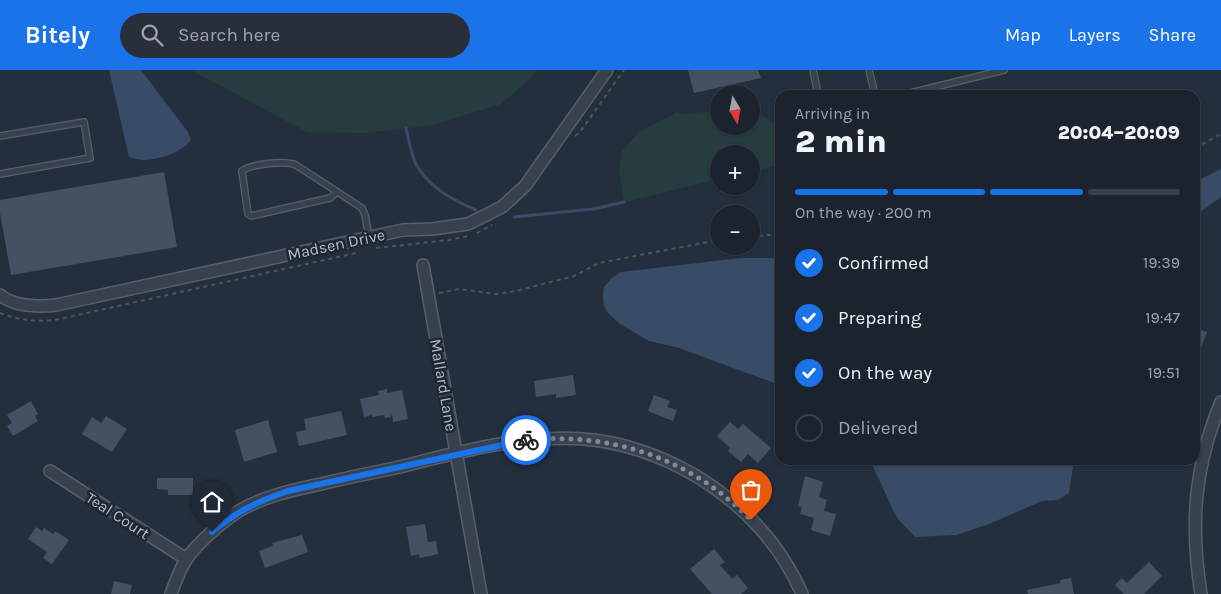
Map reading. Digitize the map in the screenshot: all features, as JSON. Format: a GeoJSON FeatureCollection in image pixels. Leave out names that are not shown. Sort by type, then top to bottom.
{"type":"FeatureCollection","features":[{"type":"Feature","properties":{"kind":"street","name":"Madsen Drive"},"geometry":{"type":"LineString","coordinates":[[0,295],[6,300],[39,307],[56,305],[403,230],[432,229],[468,224],[502,207],[525,186],[607,70]]}},
{"type":"Feature","properties":{"kind":"street","name":"Mallard Lane"},"geometry":{"type":"LineString","coordinates":[[424,265],[481,594]]}},
{"type":"Feature","properties":{"kind":"street"},"geometry":{"type":"LineString","coordinates":[[1201,594],[1196,562],[1194,527],[1196,496],[1203,458],[1221,402]]}},
{"type":"Feature","properties":{"kind":"street"},"geometry":{"type":"LineString","coordinates":[[171,594],[186,559],[223,522],[260,500],[288,491],[456,454],[520,441],[559,438],[595,440],[657,456],[692,474],[725,495],[762,531],[783,559],[802,594]]}},
{"type":"Feature","properties":{"kind":"street","name":"Teal Court"},"geometry":{"type":"LineString","coordinates":[[50,471],[186,559]]}},
{"type":"Feature","properties":{"kind":"lane"},"geometry":{"type":"LineString","coordinates":[[813,70],[817,90]]}},
{"type":"Feature","properties":{"kind":"lane"},"geometry":{"type":"LineString","coordinates":[[869,70],[874,90]]}},
{"type":"Feature","properties":{"kind":"lane"},"geometry":{"type":"LineString","coordinates":[[922,90],[1004,70]]}},
{"type":"Feature","properties":{"kind":"lane"},"geometry":{"type":"LineString","coordinates":[[0,136],[84,122],[90,158],[0,172]]}},
{"type":"Feature","properties":{"kind":"lane"},"geometry":{"type":"LineString","coordinates":[[337,192],[330,198],[251,216],[248,214],[242,171],[247,168],[285,162],[292,163],[362,208],[369,237]]}},
{"type":"Feature","properties":{"kind":"path"},"geometry":{"type":"LineString","coordinates":[[1200,145],[1221,134]]}},
{"type":"Feature","properties":{"kind":"path"},"geometry":{"type":"LineString","coordinates":[[760,236],[775,235]]}},
{"type":"Feature","properties":{"kind":"path"},"geometry":{"type":"LineString","coordinates":[[429,296],[459,289],[496,294],[516,291],[574,276],[599,263],[710,242]]}},
{"type":"Feature","properties":{"kind":"green space"},"geometry":{"type":"Polygon","coordinates":[[[191,70],[537,70],[533,76],[501,104],[433,125],[366,133],[307,132],[191,70]]]}},
{"type":"Feature","properties":{"kind":"green space"},"geometry":{"type":"Polygon","coordinates":[[[677,112],[683,114],[710,112],[710,135],[760,135],[760,114],[775,124],[775,166],[760,170],[760,145],[710,145],[710,181],[624,202],[619,170],[622,151],[639,132],[677,112]]]}},
{"type":"Feature","properties":{"kind":"water"},"geometry":{"type":"Polygon","coordinates":[[[109,70],[141,70],[188,132],[191,140],[187,145],[163,157],[144,160],[129,157],[109,70]]]}},
{"type":"Feature","properties":{"kind":"water"},"geometry":{"type":"Polygon","coordinates":[[[1221,169],[1221,197],[1200,212],[1200,180],[1221,169]]]}},
{"type":"Feature","properties":{"kind":"water"},"geometry":{"type":"Polygon","coordinates":[[[740,258],[775,258],[775,383],[679,348],[649,341],[620,324],[607,312],[603,297],[604,287],[621,272],[740,258]]]}},
{"type":"Feature","properties":{"kind":"water"},"geometry":{"type":"Polygon","coordinates":[[[872,465],[1073,465],[1069,493],[1058,500],[1042,501],[989,524],[956,535],[915,537],[898,519],[872,465]]]}},
{"type":"Feature","properties":{"kind":"building"},"geometry":{"type":"Polygon","coordinates":[[[688,70],[758,70],[761,78],[730,85],[710,85],[710,89],[694,93],[688,70]]]}},
{"type":"Feature","properties":{"kind":"building"},"geometry":{"type":"Polygon","coordinates":[[[164,172],[177,247],[11,275],[0,213],[0,200],[164,172]]]}},
{"type":"Feature","properties":{"kind":"building"},"geometry":{"type":"Polygon","coordinates":[[[1200,330],[1207,332],[1200,350],[1200,330]]]}},
{"type":"Feature","properties":{"kind":"building"},"geometry":{"type":"Polygon","coordinates":[[[573,375],[576,395],[556,398],[556,394],[536,397],[534,381],[573,375]]]}},
{"type":"Feature","properties":{"kind":"building"},"geometry":{"type":"Polygon","coordinates":[[[387,389],[387,393],[402,390],[408,419],[393,422],[392,413],[391,417],[385,418],[384,415],[364,417],[360,399],[379,395],[378,391],[387,389]]]}},
{"type":"Feature","properties":{"kind":"building"},"geometry":{"type":"Polygon","coordinates":[[[654,395],[670,401],[667,407],[677,410],[673,421],[648,411],[654,395]]]}},
{"type":"Feature","properties":{"kind":"building"},"geometry":{"type":"Polygon","coordinates":[[[31,401],[38,414],[35,416],[38,421],[13,436],[7,426],[12,423],[7,415],[31,401]]]}},
{"type":"Feature","properties":{"kind":"building"},"geometry":{"type":"Polygon","coordinates":[[[341,411],[347,435],[299,446],[296,432],[306,430],[304,419],[341,411]]]}},
{"type":"Feature","properties":{"kind":"building"},"geometry":{"type":"Polygon","coordinates":[[[106,416],[127,429],[112,452],[82,434],[92,417],[101,423],[106,416]]]}},
{"type":"Feature","properties":{"kind":"building"},"geometry":{"type":"Polygon","coordinates":[[[268,420],[277,452],[244,462],[235,430],[268,420]]]}},
{"type":"Feature","properties":{"kind":"building"},"geometry":{"type":"Polygon","coordinates":[[[730,422],[738,429],[743,424],[771,448],[758,463],[748,454],[741,462],[728,451],[730,448],[717,436],[730,422]]]}},
{"type":"Feature","properties":{"kind":"building"},"geometry":{"type":"Polygon","coordinates":[[[805,476],[823,482],[819,497],[827,500],[824,511],[836,514],[830,536],[811,530],[814,518],[800,514],[802,507],[798,506],[805,476]]]}},
{"type":"Feature","properties":{"kind":"building"},"geometry":{"type":"Polygon","coordinates":[[[157,478],[193,478],[193,495],[168,495],[168,490],[157,489],[157,478]]]}},
{"type":"Feature","properties":{"kind":"building"},"geometry":{"type":"Polygon","coordinates":[[[425,524],[428,542],[436,541],[438,554],[420,558],[419,554],[411,556],[406,527],[425,524]]]}},
{"type":"Feature","properties":{"kind":"building"},"geometry":{"type":"Polygon","coordinates":[[[36,527],[42,531],[44,528],[53,534],[55,531],[69,540],[52,564],[43,558],[47,552],[28,539],[36,527]]]}},
{"type":"Feature","properties":{"kind":"building"},"geometry":{"type":"Polygon","coordinates":[[[302,535],[308,552],[265,568],[259,551],[273,546],[272,543],[302,535]]]}},
{"type":"Feature","properties":{"kind":"building"},"geometry":{"type":"Polygon","coordinates":[[[714,549],[725,562],[720,565],[732,579],[737,575],[748,588],[741,594],[712,594],[690,569],[714,549]]]}},
{"type":"Feature","properties":{"kind":"building"},"geometry":{"type":"Polygon","coordinates":[[[1149,562],[1162,576],[1144,594],[1124,594],[1115,585],[1122,578],[1127,583],[1149,562]]]}},
{"type":"Feature","properties":{"kind":"building"},"geometry":{"type":"Polygon","coordinates":[[[1071,578],[1074,594],[1028,594],[1027,590],[1061,583],[1060,580],[1071,578]]]}},
{"type":"Feature","properties":{"kind":"building"},"geometry":{"type":"Polygon","coordinates":[[[114,581],[132,585],[130,594],[111,594],[114,581]]]}},
{"type":"Feature","properties":{"kind":"waterway"},"geometry":{"type":"LineString","coordinates":[[406,128],[413,158],[423,174],[443,193],[476,210]]}},
{"type":"Feature","properties":{"kind":"waterway"},"geometry":{"type":"LineString","coordinates":[[514,217],[593,209],[624,202]]}},
{"type":"Feature","properties":{"kind":"way so far"},"geometry":{"type":"LineString","coordinates":[[526,440],[559,438],[595,440],[657,456],[684,469],[722,492],[751,520]]}},
{"type":"Feature","properties":{"kind":"route"},"geometry":{"type":"LineString","coordinates":[[212,532],[239,511],[260,500],[288,491],[526,440]]}}]}
